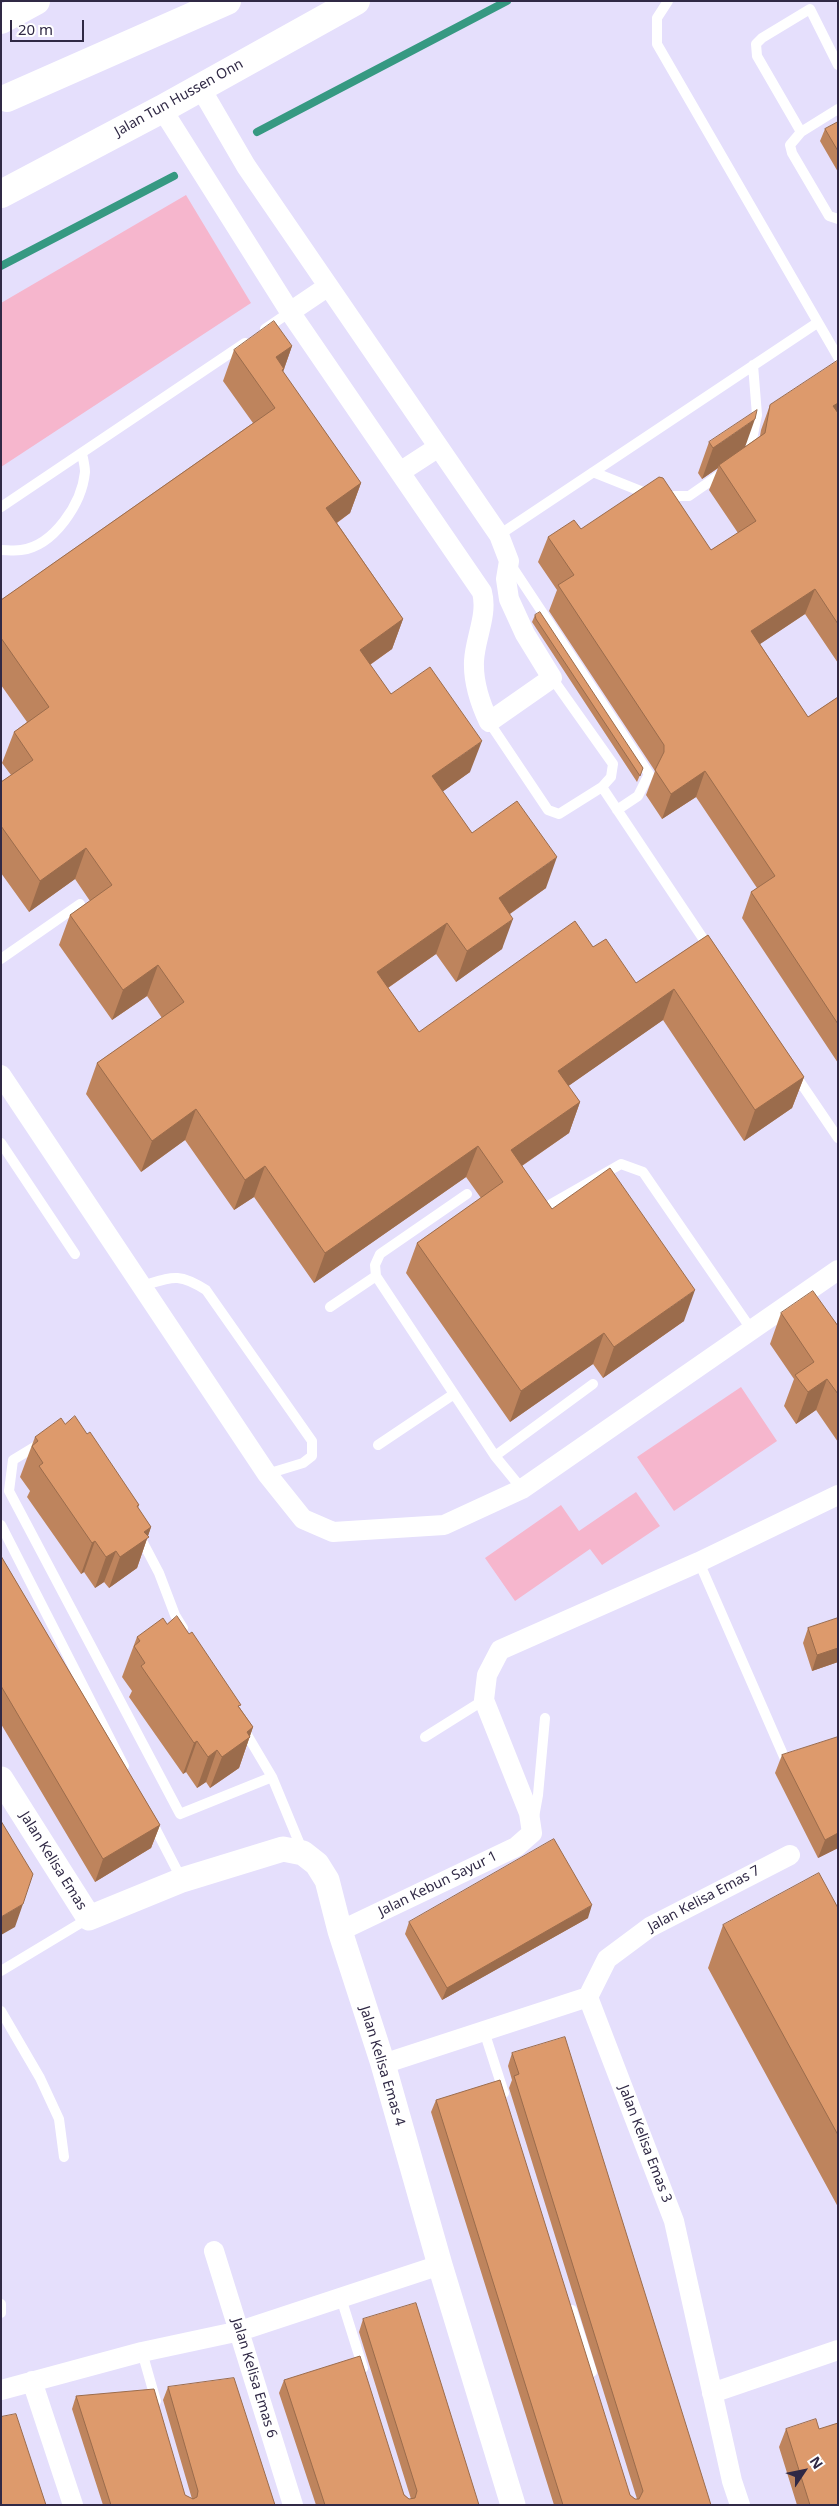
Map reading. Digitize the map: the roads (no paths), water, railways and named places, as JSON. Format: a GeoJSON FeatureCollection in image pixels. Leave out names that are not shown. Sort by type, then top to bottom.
{"type":"FeatureCollection","features":[{"type":"Feature","properties":{"kind":"main road"},"geometry":{"type":"LineString","coordinates":[[1,20],[36,1]]}},
{"type":"Feature","properties":{"kind":"main road"},"geometry":{"type":"LineString","coordinates":[[4,99],[183,1]]}},
{"type":"Feature","properties":{"kind":"main road"},"geometry":{"type":"LineString","coordinates":[[4,99],[227,1]]}},
{"type":"Feature","properties":{"kind":"main road","name":"Jalan Tun Hussen Onn"},"geometry":{"type":"LineString","coordinates":[[1,194],[162,109],[356,1]]}},
{"type":"Feature","properties":{"kind":"street"},"geometry":{"type":"LineString","coordinates":[[162,109],[290,312],[482,592],[486,605],[474,662],[478,696],[489,722],[552,678],[524,634],[509,599],[506,579],[509,561],[499,535],[437,448],[246,166],[200,87]]}},
{"type":"Feature","properties":{"kind":"street"},"geometry":{"type":"LineString","coordinates":[[290,312],[327,287]]}},
{"type":"Feature","properties":{"kind":"street"},"geometry":{"type":"LineString","coordinates":[[400,472],[437,448]]}},
{"type":"Feature","properties":{"kind":"street"},"geometry":{"type":"LineString","coordinates":[[1,1075],[266,1474],[302,1519],[332,1532],[444,1525],[522,1489],[838,1270]]}},
{"type":"Feature","properties":{"kind":"street"},"geometry":{"type":"LineString","coordinates":[[532,1832],[529,1813],[484,1700],[487,1675],[500,1650],[699,1562],[838,1495]]}},
{"type":"Feature","properties":{"kind":"street","name":"Jalan Kelisa Emas"},"geometry":{"type":"LineString","coordinates":[[1,1779],[89,1918]]}},
{"type":"Feature","properties":{"kind":"street","name":"Jalan Kebun Sayur 1"},"geometry":{"type":"LineString","coordinates":[[340,1931],[516,1847],[532,1832]]}},
{"type":"Feature","properties":{"kind":"street"},"geometry":{"type":"LineString","coordinates":[[89,1918],[182,1880],[283,1849],[303,1853]]}},
{"type":"Feature","properties":{"kind":"street","name":"Jalan Kelisa Emas 4"},"geometry":{"type":"LineString","coordinates":[[303,1853],[317,1864],[327,1880],[340,1931],[383,2064],[440,2265],[513,2505]]}},
{"type":"Feature","properties":{"kind":"street","name":"Jalan Kelisa Emas 7"},"geometry":{"type":"LineString","coordinates":[[588,1997],[607,1959],[650,1927],[790,1855]]}},
{"type":"Feature","properties":{"kind":"street"},"geometry":{"type":"LineString","coordinates":[[383,2064],[588,1997]]}},
{"type":"Feature","properties":{"kind":"street","name":"Jalan Kelisa Emas 3"},"geometry":{"type":"LineString","coordinates":[[588,1997],[674,2221],[732,2480],[740,2505]]}},
{"type":"Feature","properties":{"kind":"street","name":"Jalan Kelisa Emas 6"},"geometry":{"type":"LineString","coordinates":[[214,2251],[293,2505]]}},
{"type":"Feature","properties":{"kind":"street"},"geometry":{"type":"LineString","coordinates":[[1,2390],[142,2352],[240,2331],[440,2265]]}},
{"type":"Feature","properties":{"kind":"street"},"geometry":{"type":"LineString","coordinates":[[712,2393],[838,2350]]}},
{"type":"Feature","properties":{"kind":"street"},"geometry":{"type":"LineString","coordinates":[[32,2381],[73,2505]]}},
{"type":"Feature","properties":{"kind":"lane"},"geometry":{"type":"LineString","coordinates":[[668,1],[657,18],[657,44],[838,357]]}},
{"type":"Feature","properties":{"kind":"lane"},"geometry":{"type":"LineString","coordinates":[[800,132],[757,56],[756,44],[807,5],[838,65]]}},
{"type":"Feature","properties":{"kind":"lane"},"geometry":{"type":"LineString","coordinates":[[838,109],[800,132],[790,145],[792,153],[829,216],[838,219]]}},
{"type":"Feature","properties":{"kind":"lane"},"geometry":{"type":"LineString","coordinates":[[1,507],[290,312]]}},
{"type":"Feature","properties":{"kind":"lane"},"geometry":{"type":"LineString","coordinates":[[499,535],[817,323]]}},
{"type":"Feature","properties":{"kind":"lane"},"geometry":{"type":"LineString","coordinates":[[593,472],[653,496],[689,496],[750,454],[757,415],[753,365]]}},
{"type":"Feature","properties":{"kind":"lane"},"geometry":{"type":"LineString","coordinates":[[1,550],[22,550],[60,529],[72,510],[80,490],[84,472],[82,452]]}},
{"type":"Feature","properties":{"kind":"lane"},"geometry":{"type":"LineString","coordinates":[[509,561],[649,774],[638,796],[618,810]]}},
{"type":"Feature","properties":{"kind":"lane"},"geometry":{"type":"LineString","coordinates":[[489,722],[548,810],[559,814],[602,786],[611,777],[613,764],[552,678]]}},
{"type":"Feature","properties":{"kind":"lane"},"geometry":{"type":"LineString","coordinates":[[602,786],[714,954]]}},
{"type":"Feature","properties":{"kind":"lane"},"geometry":{"type":"LineString","coordinates":[[1,959],[80,904]]}},
{"type":"Feature","properties":{"kind":"lane"},"geometry":{"type":"LineString","coordinates":[[789,1066],[838,1138]]}},
{"type":"Feature","properties":{"kind":"lane"},"geometry":{"type":"LineString","coordinates":[[1,1143],[75,1254]]}},
{"type":"Feature","properties":{"kind":"lane"},"geometry":{"type":"LineString","coordinates":[[551,1204],[621,1164],[643,1172],[751,1329]]}},
{"type":"Feature","properties":{"kind":"lane"},"geometry":{"type":"LineString","coordinates":[[467,1194],[380,1254],[375,1265],[376,1276],[496,1456],[522,1489]]}},
{"type":"Feature","properties":{"kind":"lane"},"geometry":{"type":"LineString","coordinates":[[330,1307],[376,1276]]}},
{"type":"Feature","properties":{"kind":"lane"},"geometry":{"type":"LineString","coordinates":[[142,1286],[166,1279],[186,1277],[206,1290],[312,1441],[312,1456],[303,1463],[266,1474]]}},
{"type":"Feature","properties":{"kind":"lane"},"geometry":{"type":"LineString","coordinates":[[496,1456],[593,1384]]}},
{"type":"Feature","properties":{"kind":"lane"},"geometry":{"type":"LineString","coordinates":[[378,1445],[454,1394]]}},
{"type":"Feature","properties":{"kind":"lane"},"geometry":{"type":"LineString","coordinates":[[53,1435],[13,1460],[9,1491],[180,1814],[272,1777]]}},
{"type":"Feature","properties":{"kind":"lane"},"geometry":{"type":"LineString","coordinates":[[132,1522],[159,1573],[175,1615],[191,1641]]}},
{"type":"Feature","properties":{"kind":"lane"},"geometry":{"type":"LineString","coordinates":[[1,1524],[128,1773]]}},
{"type":"Feature","properties":{"kind":"lane"},"geometry":{"type":"LineString","coordinates":[[699,1562],[785,1758]]}},
{"type":"Feature","properties":{"kind":"lane"},"geometry":{"type":"LineString","coordinates":[[425,1737],[484,1700]]}},
{"type":"Feature","properties":{"kind":"lane"},"geometry":{"type":"LineString","coordinates":[[237,1718],[272,1777],[303,1853]]}},
{"type":"Feature","properties":{"kind":"lane"},"geometry":{"type":"LineString","coordinates":[[532,1832],[538,1795],[545,1718]]}},
{"type":"Feature","properties":{"kind":"lane"},"geometry":{"type":"LineString","coordinates":[[146,1808],[182,1880]]}},
{"type":"Feature","properties":{"kind":"lane"},"geometry":{"type":"LineString","coordinates":[[1,1971],[89,1918]]}},
{"type":"Feature","properties":{"kind":"lane"},"geometry":{"type":"LineString","coordinates":[[1,2011],[40,2078],[59,2119],[64,2157]]}},
{"type":"Feature","properties":{"kind":"lane"},"geometry":{"type":"LineString","coordinates":[[484,2030],[508,2106]]}},
{"type":"Feature","properties":{"kind":"lane"},"geometry":{"type":"LineString","coordinates":[[568,2295],[594,2378]]}},
{"type":"Feature","properties":{"kind":"lane"},"geometry":{"type":"LineString","coordinates":[[342,2298],[368,2382]]}},
{"type":"Feature","properties":{"kind":"lane"},"geometry":{"type":"LineString","coordinates":[[1,2304],[1,2313]]}},
{"type":"Feature","properties":{"kind":"lane"},"geometry":{"type":"LineString","coordinates":[[142,2352],[159,2409]]}},
{"type":"Feature","properties":{"kind":"waterway"},"geometry":{"type":"LineString","coordinates":[[257,132],[507,1]]}},
{"type":"Feature","properties":{"kind":"waterway"},"geometry":{"type":"LineString","coordinates":[[1,266],[174,176]]}}]}
